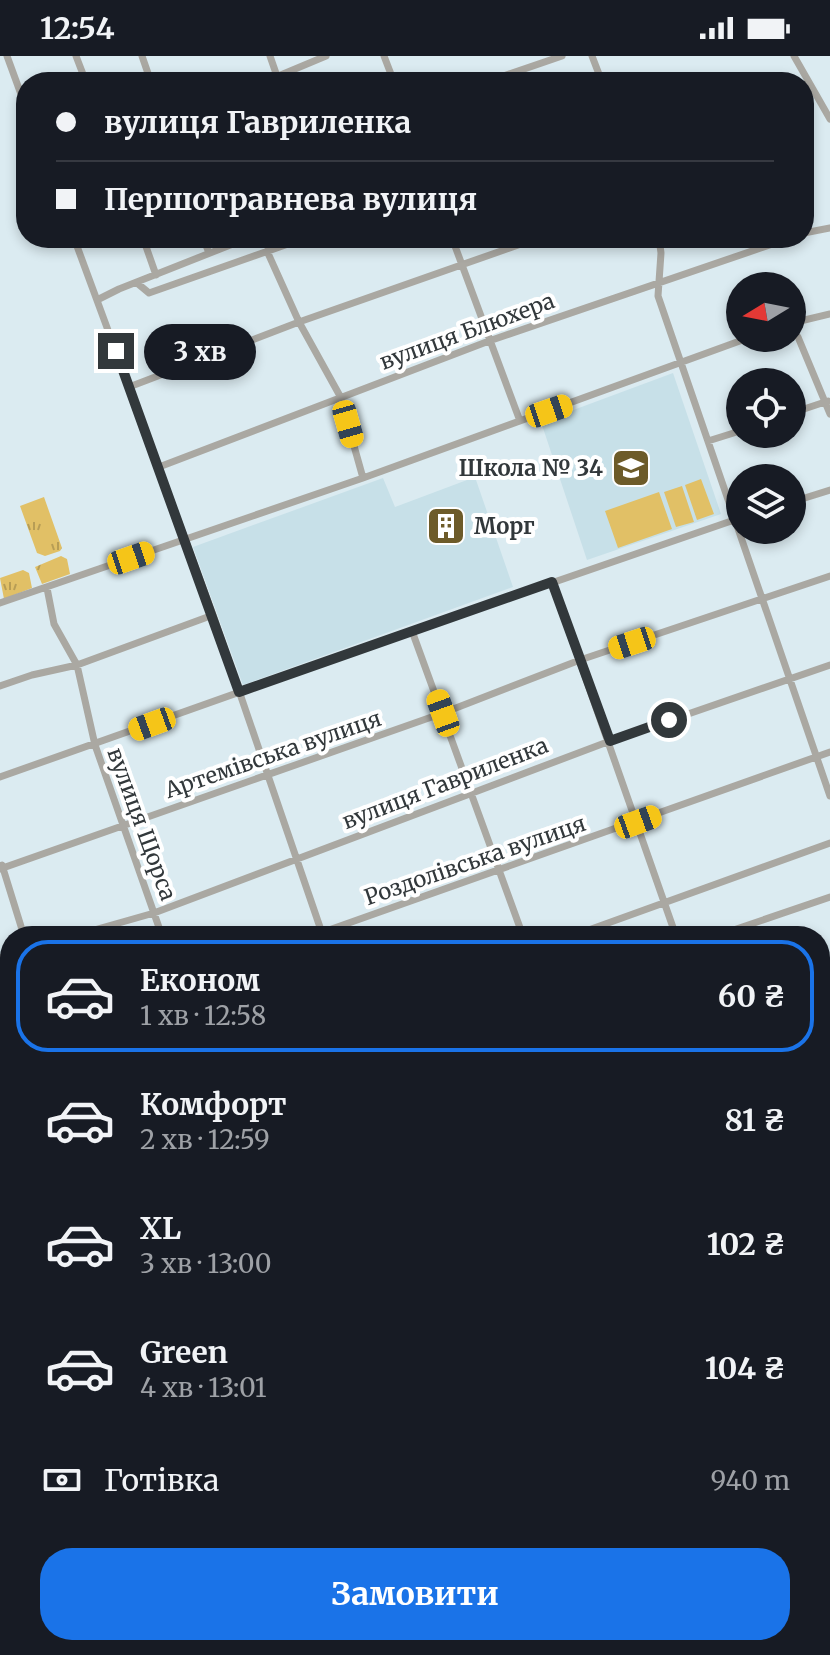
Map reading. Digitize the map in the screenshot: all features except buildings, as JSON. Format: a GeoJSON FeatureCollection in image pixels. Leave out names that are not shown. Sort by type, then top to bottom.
{"type":"FeatureCollection","features":[{"type":"Feature","properties":{"kind":"street"},"geometry":{"type":"LineString","coordinates":[[7,56],[16,81]]}},
{"type":"Feature","properties":{"kind":"street"},"geometry":{"type":"LineString","coordinates":[[294,72],[326,56]]}},
{"type":"Feature","properties":{"kind":"street"},"geometry":{"type":"LineString","coordinates":[[515,72],[562,56]]}},
{"type":"Feature","properties":{"kind":"street"},"geometry":{"type":"LineString","coordinates":[[814,91],[830,119]]}},
{"type":"Feature","properties":{"kind":"street"},"geometry":{"type":"LineString","coordinates":[[78,248],[213,615],[320,926]]}},
{"type":"Feature","properties":{"kind":"street"},"geometry":{"type":"LineString","coordinates":[[147,248],[156,275]]}},
{"type":"Feature","properties":{"kind":"street"},"geometry":{"type":"LineString","coordinates":[[207,248],[209,253]]}},
{"type":"Feature","properties":{"kind":"street"},"geometry":{"type":"LineString","coordinates":[[97,300],[222,248]]}},
{"type":"Feature","properties":{"kind":"street"},"geometry":{"type":"LineString","coordinates":[[137,283],[149,293],[276,248]]}},
{"type":"Feature","properties":{"kind":"street"},"geometry":{"type":"LineString","coordinates":[[455,248],[520,421]]}},
{"type":"Feature","properties":{"kind":"street"},"geometry":{"type":"LineString","coordinates":[[129,387],[299,322],[508,248]]}},
{"type":"Feature","properties":{"kind":"street"},"geometry":{"type":"LineString","coordinates":[[660,248],[658,296],[726,489]]}},
{"type":"Feature","properties":{"kind":"street","name":"вулиця Блюхера"},"geometry":{"type":"LineString","coordinates":[[159,467],[489,341],[762,248]]}},
{"type":"Feature","properties":{"kind":"street"},"geometry":{"type":"LineString","coordinates":[[267,251],[299,322],[340,396],[363,478]]}},
{"type":"Feature","properties":{"kind":"street"},"geometry":{"type":"LineString","coordinates":[[806,320],[830,314]]}},
{"type":"Feature","properties":{"kind":"street"},"geometry":{"type":"LineString","coordinates":[[0,603],[363,478],[726,347]]}},
{"type":"Feature","properties":{"kind":"street"},"geometry":{"type":"LineString","coordinates":[[805,352],[828,401],[830,414]]}},
{"type":"Feature","properties":{"kind":"street"},"geometry":{"type":"LineString","coordinates":[[806,408],[828,401]]}},
{"type":"Feature","properties":{"kind":"street"},"geometry":{"type":"LineString","coordinates":[[708,441],[726,435]]}},
{"type":"Feature","properties":{"kind":"street"},"geometry":{"type":"LineString","coordinates":[[806,498],[830,490]]}},
{"type":"Feature","properties":{"kind":"street"},"geometry":{"type":"LineString","coordinates":[[0,777],[726,523]]}},
{"type":"Feature","properties":{"kind":"street"},"geometry":{"type":"LineString","coordinates":[[745,544],[830,796]]}},
{"type":"Feature","properties":{"kind":"street","name":"Артемівська вулиця"},"geometry":{"type":"LineString","coordinates":[[1,867],[443,713],[580,660],[830,576]]}},
{"type":"Feature","properties":{"kind":"street"},"geometry":{"type":"LineString","coordinates":[[552,582],[673,926]]}},
{"type":"Feature","properties":{"kind":"street","name":"вулиця Щорса"},"geometry":{"type":"LineString","coordinates":[[47,588],[54,624],[77,665],[95,745],[159,926]]}},
{"type":"Feature","properties":{"kind":"street"},"geometry":{"type":"LineString","coordinates":[[0,686],[77,665],[213,615]]}},
{"type":"Feature","properties":{"kind":"street"},"geometry":{"type":"LineString","coordinates":[[412,631],[519,926]]}},
{"type":"Feature","properties":{"kind":"street","name":"вулиця Гавриленка"},"geometry":{"type":"LineString","coordinates":[[108,926],[154,913],[610,741],[830,665]]}},
{"type":"Feature","properties":{"kind":"street","name":"Роздолівська вулиця"},"geometry":{"type":"LineString","coordinates":[[345,926],[830,752]]}},
{"type":"Feature","properties":{"kind":"street"},"geometry":{"type":"LineString","coordinates":[[600,926],[830,843]]}},
{"type":"Feature","properties":{"kind":"street"},"geometry":{"type":"LineString","coordinates":[[1,867],[21,926]]}},
{"type":"Feature","properties":{"kind":"street"},"geometry":{"type":"LineString","coordinates":[[745,926],[830,897]]}},
{"type":"Feature","properties":{"kind":"shaded area","name":"Школа № 34"},"geometry":{"type":"Polygon","coordinates":[[[673,373],[721,514],[587,560],[541,422],[673,373]]]}},
{"type":"Feature","properties":{"kind":"shaded area"},"geometry":{"type":"Polygon","coordinates":[[[475,477],[513,587],[243,685],[193,547],[383,478],[395,507],[475,477]]]}},
{"type":"Feature","properties":{"kind":"green space"},"geometry":{"type":"Polygon","coordinates":[[[701,479],[714,514],[697,520],[685,485],[701,479]]]}},
{"type":"Feature","properties":{"kind":"green space"},"geometry":{"type":"Polygon","coordinates":[[[682,486],[694,522],[676,527],[664,492],[682,486]]]}},
{"type":"Feature","properties":{"kind":"green space"},"geometry":{"type":"Polygon","coordinates":[[[659,492],[672,529],[618,548],[605,511],[659,492]]]}},
{"type":"Feature","properties":{"kind":"green space"},"geometry":{"type":"Polygon","coordinates":[[[44,497],[62,548],[45,556],[37,553],[20,506],[44,497]]]}},
{"type":"Feature","properties":{"kind":"green space"},"geometry":{"type":"Polygon","coordinates":[[[61,556],[67,559],[70,574],[42,584],[35,567],[61,556]]]}},
{"type":"Feature","properties":{"kind":"green space"},"geometry":{"type":"Polygon","coordinates":[[[23,570],[29,573],[32,588],[4,599],[0,578],[23,570]]]}},
{"type":"Feature","properties":{"kind":"place","name":"Школа № 34"},"geometry":{"type":"Point","coordinates":[631,468]}},
{"type":"Feature","properties":{"kind":"place","name":"Морг"},"geometry":{"type":"Point","coordinates":[446,526]}},
{"type":"Feature","properties":{"kind":"route"},"geometry":{"type":"LineString","coordinates":[[116,351],[239,692],[552,582],[610,741],[669,720]]}}]}
